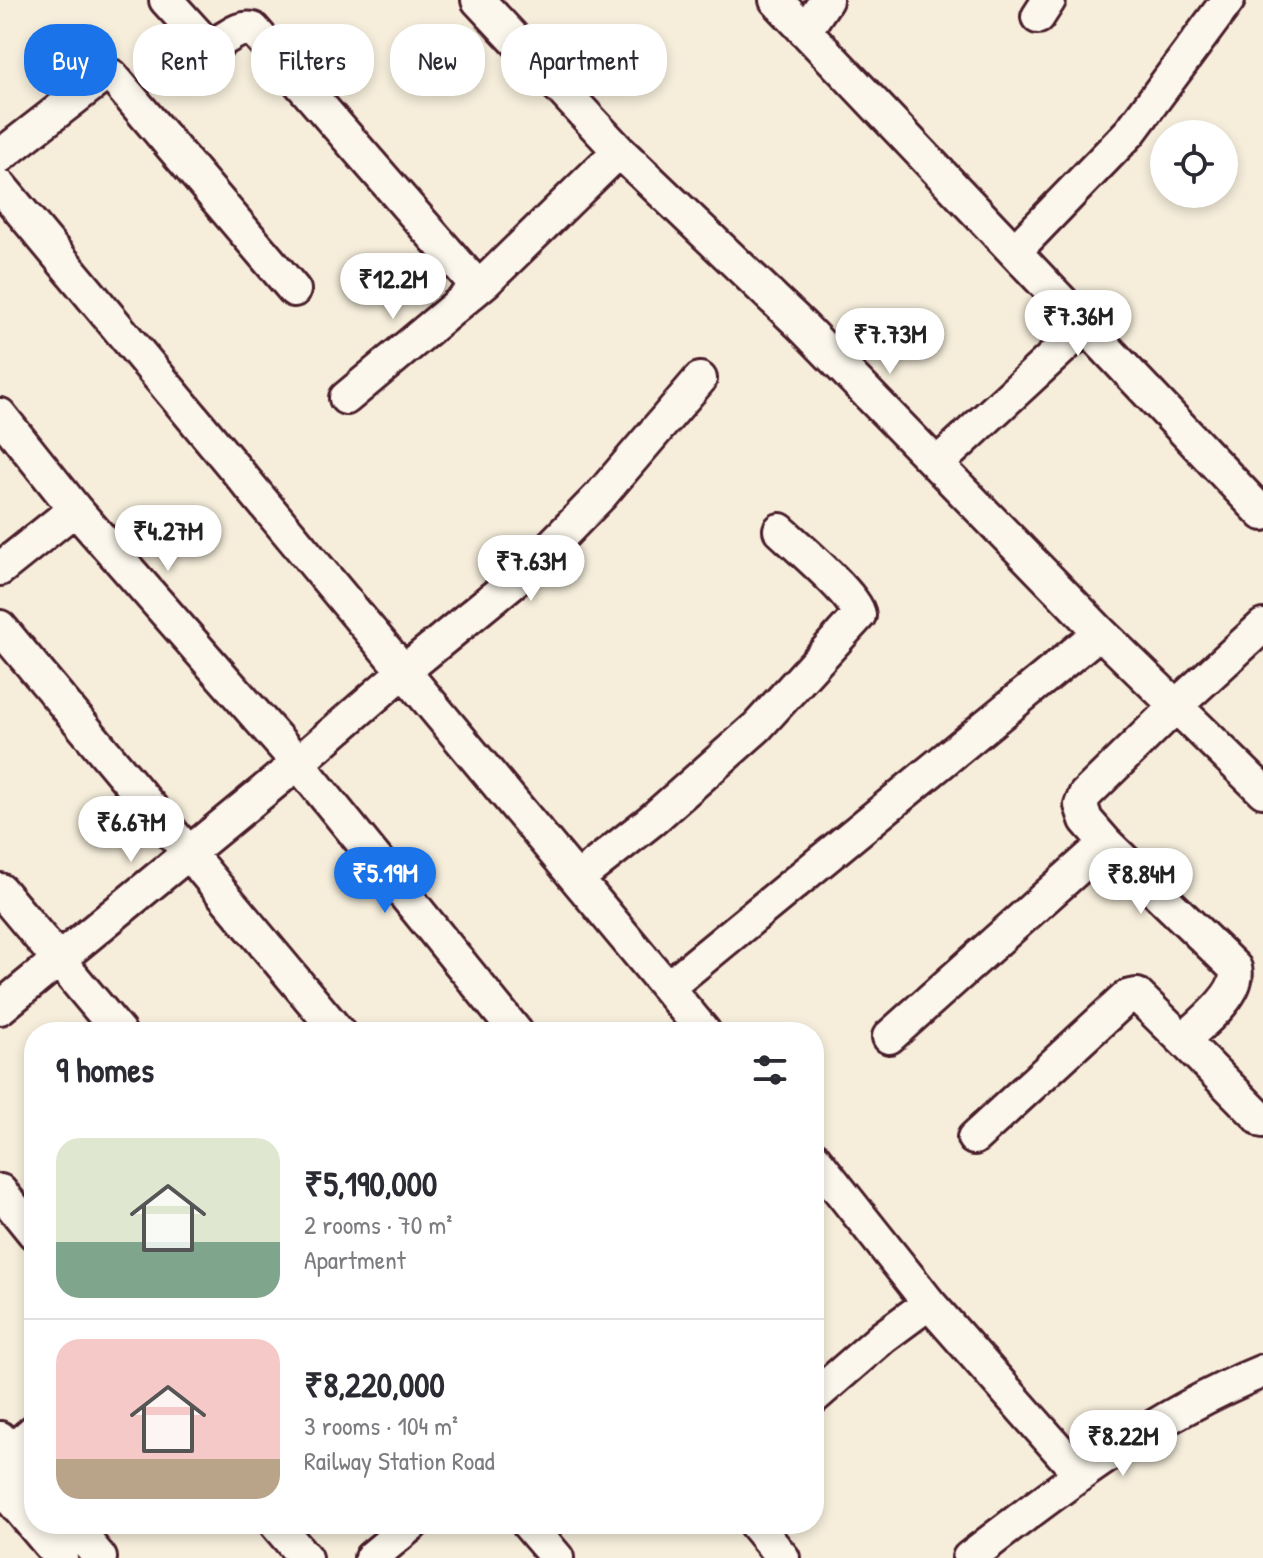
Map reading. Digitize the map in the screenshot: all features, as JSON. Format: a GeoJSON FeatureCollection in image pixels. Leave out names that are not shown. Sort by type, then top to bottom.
{"type":"FeatureCollection","features":[{"type":"Feature","properties":{"kind":"street"},"geometry":{"type":"LineString","coordinates":[[166,0],[207,45],[215,44],[244,27],[253,29],[477,286]]}},
{"type":"Feature","properties":{"kind":"street"},"geometry":{"type":"LineString","coordinates":[[478,0],[619,151],[802,326],[1100,632],[1263,791]]}},
{"type":"Feature","properties":{"kind":"street"},"geometry":{"type":"LineString","coordinates":[[776,0],[1263,514]]}},
{"type":"Feature","properties":{"kind":"street"},"geometry":{"type":"LineString","coordinates":[[805,31],[826,0]]}},
{"type":"Feature","properties":{"kind":"street"},"geometry":{"type":"LineString","coordinates":[[1016,250],[1130,132],[1228,0]]}},
{"type":"Feature","properties":{"kind":"street"},"geometry":{"type":"LineString","coordinates":[[0,156],[103,76],[112,76],[294,290]]}},
{"type":"Feature","properties":{"kind":"street"},"geometry":{"type":"LineString","coordinates":[[346,398],[486,281],[619,151]]}},
{"type":"Feature","properties":{"kind":"street"},"geometry":{"type":"LineString","coordinates":[[0,186],[696,1022]]}},
{"type":"Feature","properties":{"kind":"street"},"geometry":{"type":"LineString","coordinates":[[937,464],[1086,326]]}},
{"type":"Feature","properties":{"kind":"street"},"geometry":{"type":"LineString","coordinates":[[0,1008],[532,566],[601,495],[700,379]]}},
{"type":"Feature","properties":{"kind":"street"},"geometry":{"type":"LineString","coordinates":[[0,415],[75,509],[298,763],[507,1022]]}},
{"type":"Feature","properties":{"kind":"street"},"geometry":{"type":"LineString","coordinates":[[0,569],[75,509]]}},
{"type":"Feature","properties":{"kind":"street"},"geometry":{"type":"LineString","coordinates":[[577,879],[652,820],[757,727],[859,615],[857,606],[846,593],[780,530]]}},
{"type":"Feature","properties":{"kind":"street"},"geometry":{"type":"LineString","coordinates":[[1183,1040],[1229,992],[1237,976],[1235,968],[1106,843],[1081,805],[1085,795],[1263,626]]}},
{"type":"Feature","properties":{"kind":"street"},"geometry":{"type":"LineString","coordinates":[[0,627],[330,1022]]}},
{"type":"Feature","properties":{"kind":"street"},"geometry":{"type":"LineString","coordinates":[[668,987],[1100,632]]}},
{"type":"Feature","properties":{"kind":"street"},"geometry":{"type":"LineString","coordinates":[[889,1037],[1106,843]]}},
{"type":"Feature","properties":{"kind":"street"},"geometry":{"type":"LineString","coordinates":[[0,890],[111,1022]]}},
{"type":"Feature","properties":{"kind":"street"},"geometry":{"type":"LineString","coordinates":[[974,1138],[1127,997],[1135,995],[1263,1121]]}},
{"type":"Feature","properties":{"kind":"street"},"geometry":{"type":"LineString","coordinates":[[824,1179],[1079,1473]]}},
{"type":"Feature","properties":{"kind":"street"},"geometry":{"type":"LineString","coordinates":[[0,1191],[24,1221]]}},
{"type":"Feature","properties":{"kind":"street"},"geometry":{"type":"LineString","coordinates":[[824,1388],[883,1337],[929,1303]]}},
{"type":"Feature","properties":{"kind":"street"},"geometry":{"type":"LineString","coordinates":[[969,1558],[1079,1473],[1147,1429],[1263,1371]]}},
{"type":"Feature","properties":{"kind":"street"},"geometry":{"type":"LineString","coordinates":[[11,1445],[24,1464]]}},
{"type":"Feature","properties":{"kind":"street"},"geometry":{"type":"LineString","coordinates":[[0,1486],[24,1514]]}},
{"type":"Feature","properties":{"kind":"street"},"geometry":{"type":"LineString","coordinates":[[41,1534],[61,1558]]}},
{"type":"Feature","properties":{"kind":"street"},"geometry":{"type":"LineString","coordinates":[[80,1534],[100,1558]]}},
{"type":"Feature","properties":{"kind":"street"},"geometry":{"type":"LineString","coordinates":[[285,1534],[305,1558]]}},
{"type":"Feature","properties":{"kind":"street"},"geometry":{"type":"LineString","coordinates":[[371,1558],[400,1534]]}},
{"type":"Feature","properties":{"kind":"street"},"geometry":{"type":"LineString","coordinates":[[537,1534],[557,1558]]}},
{"type":"Feature","properties":{"kind":"street"},"geometry":{"type":"LineString","coordinates":[[763,1534],[783,1558]]}}]}
